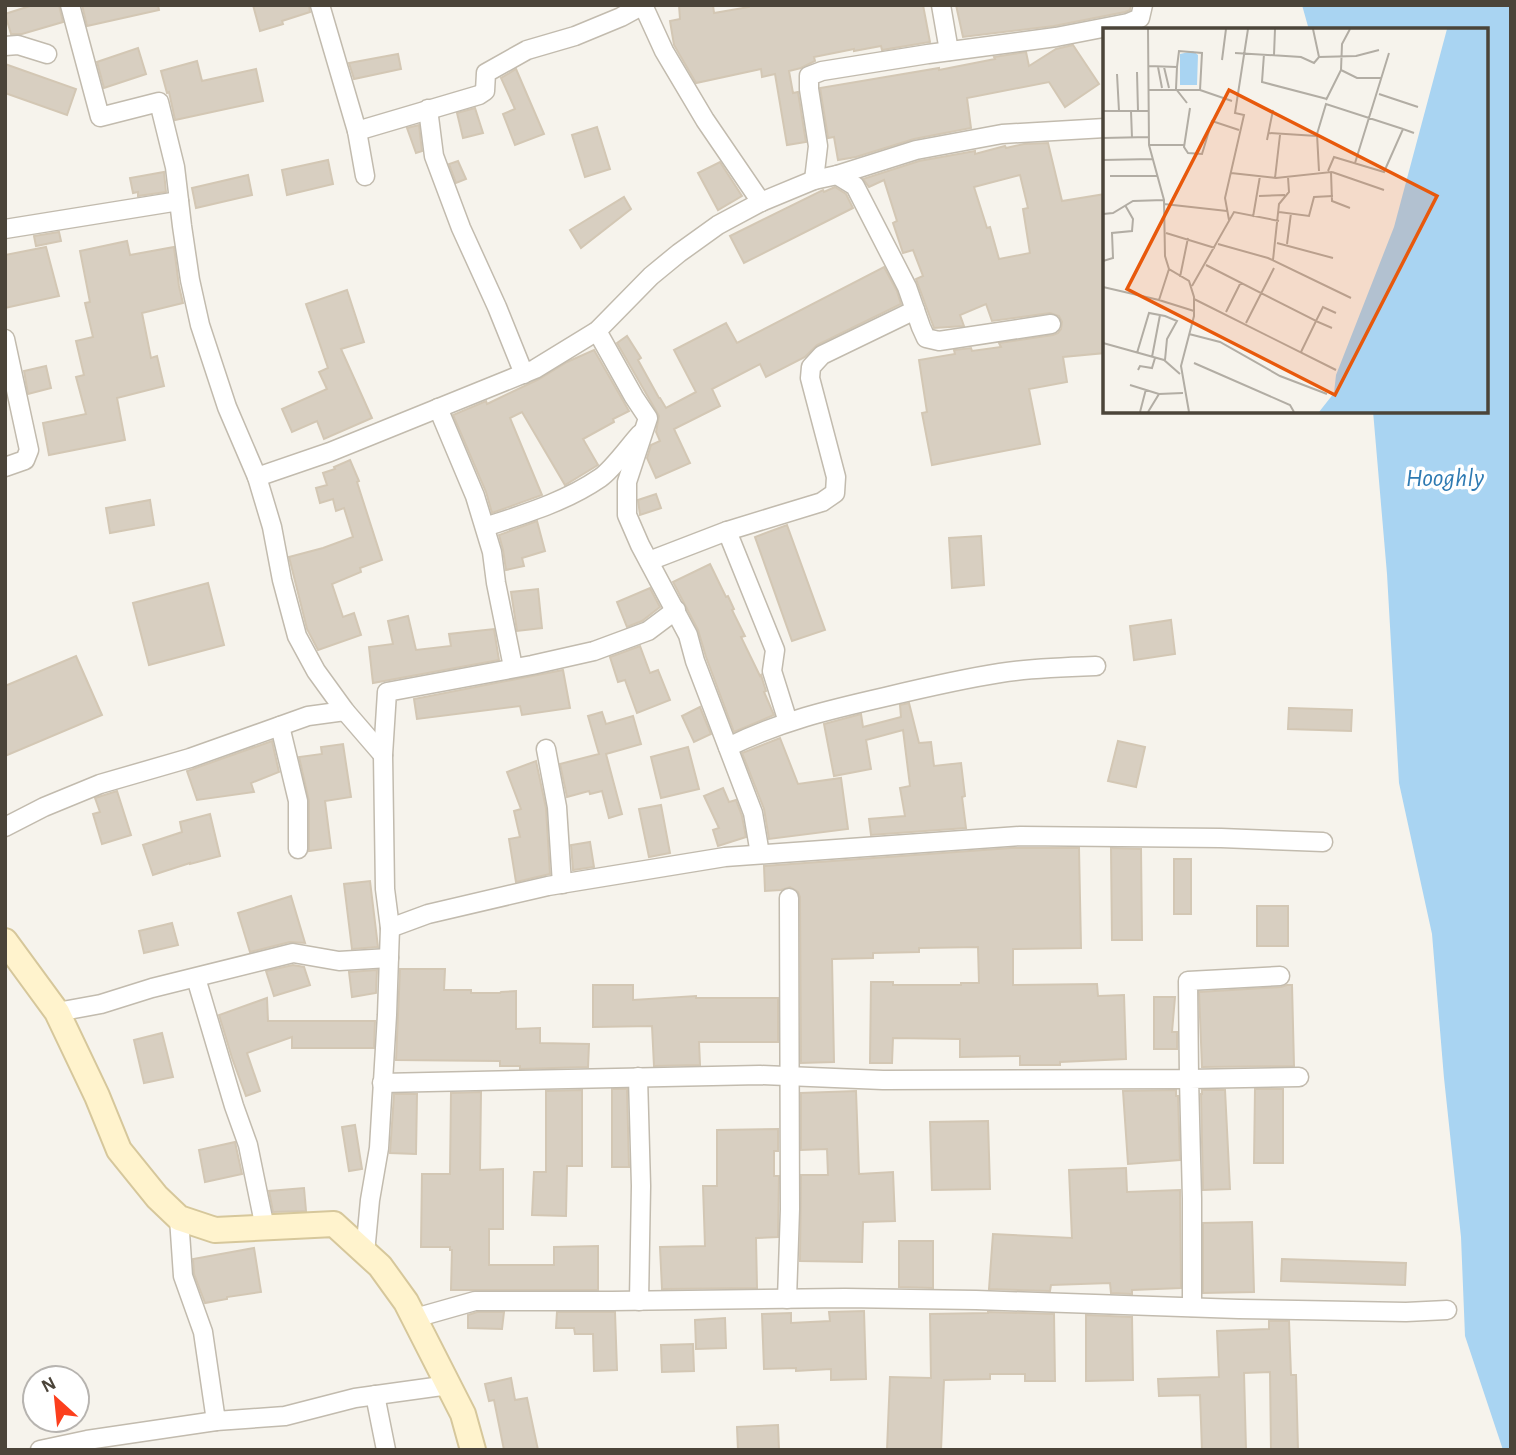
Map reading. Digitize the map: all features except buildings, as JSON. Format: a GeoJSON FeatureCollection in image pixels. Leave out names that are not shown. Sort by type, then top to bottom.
{"type":"FeatureCollection","features":[{"type":"Feature","properties":{"kind":"street"},"geometry":{"type":"LineString","coordinates":[[71,5],[100,117],[159,102],[175,167],[190,280],[200,325],[226,407],[257,477],[272,527],[282,580],[297,636],[316,671],[345,711],[383,755]]}},
{"type":"Feature","properties":{"kind":"street"},"geometry":{"type":"LineString","coordinates":[[320,5],[356,131],[365,177]]}},
{"type":"Feature","properties":{"kind":"street"},"geometry":{"type":"LineString","coordinates":[[356,131],[479,95],[485,91],[486,73],[527,50],[575,36],[643,5],[664,51],[705,120],[761,201]]}},
{"type":"Feature","properties":{"kind":"street"},"geometry":{"type":"LineString","coordinates":[[941,5],[949,51]]}},
{"type":"Feature","properties":{"kind":"street"},"geometry":{"type":"LineString","coordinates":[[814,180],[818,146],[809,76],[822,71],[1056,37],[1128,23],[1140,18],[1143,5]]}},
{"type":"Feature","properties":{"kind":"street"},"geometry":{"type":"LineString","coordinates":[[5,46],[18,45],[47,54]]}},
{"type":"Feature","properties":{"kind":"street"},"geometry":{"type":"LineString","coordinates":[[428,109],[434,156],[461,228],[524,374]]}},
{"type":"Feature","properties":{"kind":"street"},"geometry":{"type":"LineString","coordinates":[[257,477],[330,452],[524,374],[597,331],[651,276],[679,253],[718,225],[761,201],[814,180],[916,150],[1002,134],[1103,128]]}},
{"type":"Feature","properties":{"kind":"street"},"geometry":{"type":"LineString","coordinates":[[837,175],[855,186],[907,287],[926,338],[939,341],[1051,324]]}},
{"type":"Feature","properties":{"kind":"street"},"geometry":{"type":"LineString","coordinates":[[5,229],[179,201]]}},
{"type":"Feature","properties":{"kind":"street"},"geometry":{"type":"LineString","coordinates":[[649,561],[727,531],[822,502],[835,493],[836,477],[810,379],[811,367],[822,355],[915,310]]}},
{"type":"Feature","properties":{"kind":"street"},"geometry":{"type":"LineString","coordinates":[[597,331],[648,418],[627,482],[627,514],[688,635],[695,661],[753,813],[760,854]]}},
{"type":"Feature","properties":{"kind":"street"},"geometry":{"type":"LineString","coordinates":[[5,339],[29,450],[25,460],[5,467]]}},
{"type":"Feature","properties":{"kind":"street"},"geometry":{"type":"LineString","coordinates":[[438,408],[485,527],[513,667]]}},
{"type":"Feature","properties":{"kind":"street"},"geometry":{"type":"LineString","coordinates":[[485,527],[565,498],[602,477],[645,429]]}},
{"type":"Feature","properties":{"kind":"street"},"geometry":{"type":"LineString","coordinates":[[727,531],[775,650],[772,671],[788,722]]}},
{"type":"Feature","properties":{"kind":"street"},"geometry":{"type":"LineString","coordinates":[[365,1253],[379,1148],[389,958],[383,755],[387,692],[594,651],[648,631],[676,610]]}},
{"type":"Feature","properties":{"kind":"street"},"geometry":{"type":"LineString","coordinates":[[728,747],[759,732],[817,712],[948,682],[1001,672],[1096,666]]}},
{"type":"Feature","properties":{"kind":"street"},"geometry":{"type":"LineString","coordinates":[[5,827],[44,807],[100,784],[190,758],[307,716],[345,711]]}},
{"type":"Feature","properties":{"kind":"street"},"geometry":{"type":"LineString","coordinates":[[280,726],[298,801],[298,849]]}},
{"type":"Feature","properties":{"kind":"street"},"geometry":{"type":"LineString","coordinates":[[546,749],[557,807],[562,884]]}},
{"type":"Feature","properties":{"kind":"street"},"geometry":{"type":"LineString","coordinates":[[390,928],[428,914],[562,884],[725,857],[1020,836],[1323,842]]}},
{"type":"Feature","properties":{"kind":"street"},"geometry":{"type":"LineString","coordinates":[[787,1299],[790,1209],[789,898]]}},
{"type":"Feature","properties":{"kind":"street"},"geometry":{"type":"LineString","coordinates":[[5,942],[57,1012],[119,1150],[157,1197],[180,1218],[215,1230],[334,1224],[380,1266],[406,1302],[463,1414],[473,1450]]}},
{"type":"Feature","properties":{"kind":"street"},"geometry":{"type":"LineString","coordinates":[[57,1012],[100,1004],[152,988],[293,953],[338,961],[389,958]]}},
{"type":"Feature","properties":{"kind":"street"},"geometry":{"type":"LineString","coordinates":[[1192,1307],[1188,981],[1280,976]]}},
{"type":"Feature","properties":{"kind":"street"},"geometry":{"type":"LineString","coordinates":[[196,978],[248,1145],[265,1228]]}},
{"type":"Feature","properties":{"kind":"street"},"geometry":{"type":"LineString","coordinates":[[382,1083],[760,1075],[883,1080],[1299,1077]]}},
{"type":"Feature","properties":{"kind":"street"},"geometry":{"type":"LineString","coordinates":[[638,1077],[641,1186],[639,1301]]}},
{"type":"Feature","properties":{"kind":"street"},"geometry":{"type":"LineString","coordinates":[[180,1218],[183,1276],[203,1332],[216,1421]]}},
{"type":"Feature","properties":{"kind":"street"},"geometry":{"type":"LineString","coordinates":[[415,1318],[475,1301],[976,1300],[1406,1312],[1447,1310]]}},
{"type":"Feature","properties":{"kind":"street"},"geometry":{"type":"LineString","coordinates":[[40,1450],[87,1440],[216,1421],[285,1416],[355,1398],[449,1385]]}},
{"type":"Feature","properties":{"kind":"street"},"geometry":{"type":"LineString","coordinates":[[376,1395],[386,1450]]}},
{"type":"Feature","properties":{"kind":"water","name":"Hooghly"},"geometry":{"type":"Polygon","coordinates":[[[1302,5],[1511,5],[1511,1450],[1503,1450],[1465,1336],[1461,1237],[1432,934],[1399,783],[1387,574],[1373,413],[1488,413],[1488,28],[1308,28],[1302,5]]]}}]}
